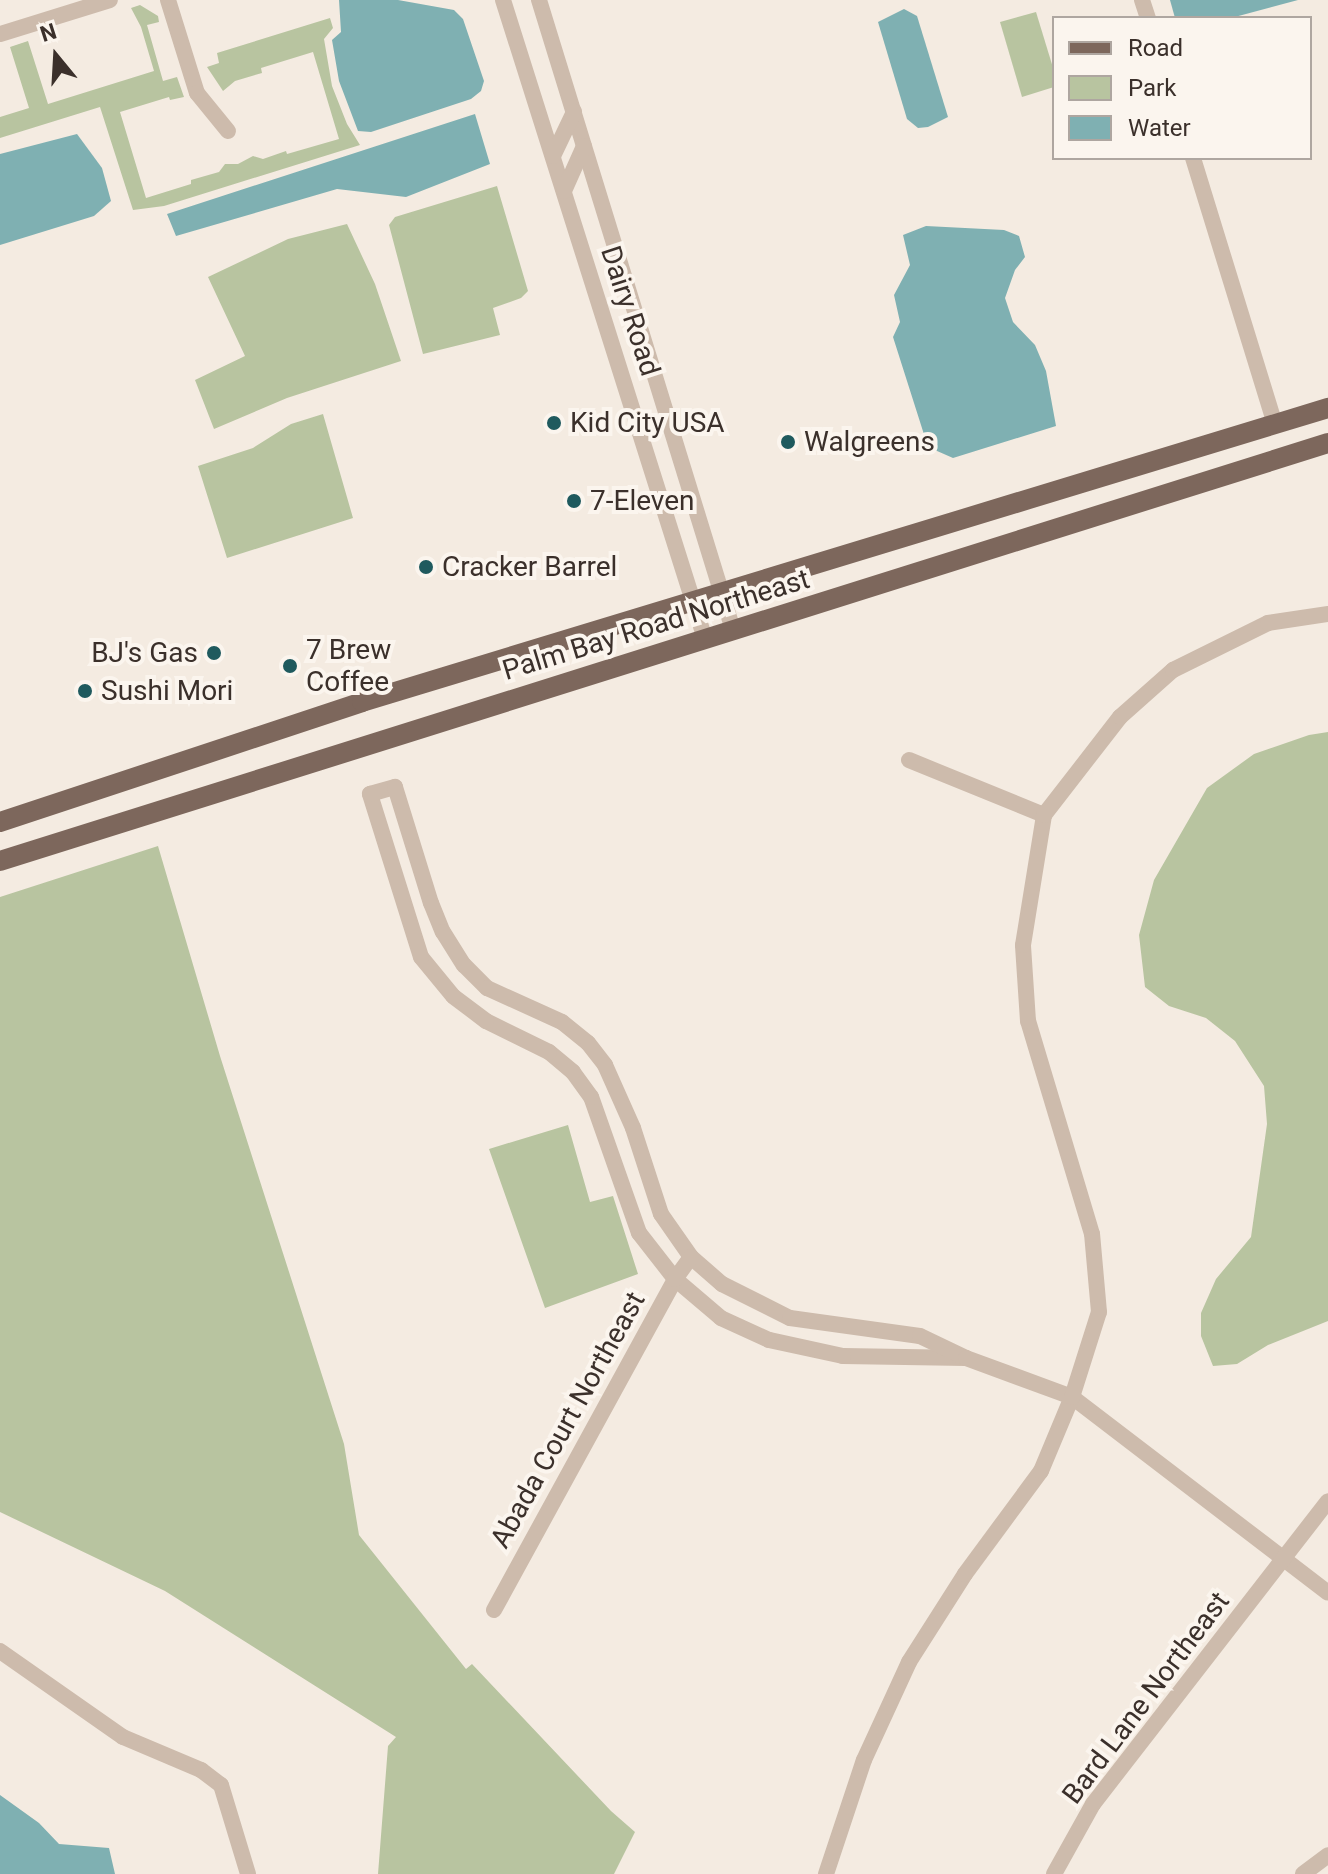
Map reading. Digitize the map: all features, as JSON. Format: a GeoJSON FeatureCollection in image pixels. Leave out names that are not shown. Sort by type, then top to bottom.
{"type":"FeatureCollection","features":[{"type":"Feature","properties":{"kind":"main road","name":"Palm Bay Road Northeast"},"geometry":{"type":"LineString","coordinates":[[0,822],[362,702],[1328,408]]}},
{"type":"Feature","properties":{"kind":"main road"},"geometry":{"type":"LineString","coordinates":[[1255,466],[1268,446],[1275,424]]}},
{"type":"Feature","properties":{"kind":"main road","name":"Palm Bay Road Northeast"},"geometry":{"type":"LineString","coordinates":[[0,861],[1328,443]]}},
{"type":"Feature","properties":{"kind":"street"},"geometry":{"type":"LineString","coordinates":[[0,34],[110,0]]}},
{"type":"Feature","properties":{"kind":"street"},"geometry":{"type":"LineString","coordinates":[[168,0],[197,93],[228,131]]}},
{"type":"Feature","properties":{"kind":"street","name":"Dairy Road"},"geometry":{"type":"LineString","coordinates":[[503,0],[705,639]]}},
{"type":"Feature","properties":{"kind":"street","name":"Dairy Road"},"geometry":{"type":"LineString","coordinates":[[539,0],[733,630]]}},
{"type":"Feature","properties":{"kind":"street"},"geometry":{"type":"LineString","coordinates":[[553,156],[574,112]]}},
{"type":"Feature","properties":{"kind":"street"},"geometry":{"type":"LineString","coordinates":[[564,191],[584,146]]}},
{"type":"Feature","properties":{"kind":"street"},"geometry":{"type":"LineString","coordinates":[[1194,160],[1275,424]]}},
{"type":"Feature","properties":{"kind":"street"},"geometry":{"type":"LineString","coordinates":[[826,1874],[864,1760],[909,1662],[965,1574],[1041,1471],[1072,1397],[1099,1312],[1092,1234],[1028,1021],[1023,945],[1044,815],[1120,717],[1173,670],[1268,623],[1328,614]]}},
{"type":"Feature","properties":{"kind":"street"},"geometry":{"type":"LineString","coordinates":[[909,760],[1044,815]]}},
{"type":"Feature","properties":{"kind":"street"},"geometry":{"type":"LineString","coordinates":[[966,1358],[843,1356],[769,1340],[721,1318],[675,1279],[639,1233],[591,1097],[573,1072],[549,1052],[486,1021],[453,996],[421,957],[370,794],[395,787],[431,903],[443,932],[464,965],[487,988],[562,1022],[588,1043],[605,1065],[628,1115],[661,1214],[691,1257],[722,1284],[790,1318],[920,1336],[966,1358],[1072,1397],[1328,1593]]}},
{"type":"Feature","properties":{"kind":"street","name":"Abada Court Northeast"},"geometry":{"type":"LineString","coordinates":[[494,1610],[675,1279],[691,1257]]}},
{"type":"Feature","properties":{"kind":"street","name":"Bard Lane Northeast"},"geometry":{"type":"LineString","coordinates":[[1054,1874],[1093,1804],[1328,1501]]}},
{"type":"Feature","properties":{"kind":"street"},"geometry":{"type":"LineString","coordinates":[[0,1651],[123,1737],[201,1770],[221,1785],[248,1874]]}},
{"type":"Feature","properties":{"kind":"street"},"geometry":{"type":"LineString","coordinates":[[1303,1874],[1328,1855]]}},
{"type":"Feature","properties":{"kind":"green space"},"geometry":{"type":"Polygon","coordinates":[[[140,5],[158,16],[159,22],[147,25],[163,81],[177,77],[184,97],[170,100],[169,97],[120,112],[146,198],[219,172],[225,164],[238,164],[253,156],[263,159],[286,151],[287,154],[339,139],[313,52],[261,68],[262,73],[235,81],[223,91],[207,67],[219,63],[217,53],[330,18],[333,28],[324,39],[332,86],[347,124],[360,145],[164,206],[133,210],[100,107],[0,138],[0,117],[29,108],[10,47],[28,41],[48,104],[154,71],[141,27],[131,8],[140,5]]]}},
{"type":"Feature","properties":{"kind":"green space"},"geometry":{"type":"Polygon","coordinates":[[[1036,12],[1052,64],[1052,88],[1022,97],[1000,22],[1036,12]]]}},
{"type":"Feature","properties":{"kind":"green space"},"geometry":{"type":"Polygon","coordinates":[[[497,186],[528,291],[521,298],[493,308],[500,335],[423,354],[389,225],[395,217],[497,186]]]}},
{"type":"Feature","properties":{"kind":"green space"},"geometry":{"type":"Polygon","coordinates":[[[347,224],[375,284],[401,361],[287,398],[214,429],[195,380],[245,356],[208,277],[288,239],[347,224]]]}},
{"type":"Feature","properties":{"kind":"green space"},"geometry":{"type":"Polygon","coordinates":[[[323,414],[353,518],[227,558],[198,466],[253,448],[291,424],[323,414]]]}},
{"type":"Feature","properties":{"kind":"green space"},"geometry":{"type":"Polygon","coordinates":[[[1328,732],[1328,1321],[1268,1345],[1237,1364],[1213,1366],[1201,1336],[1201,1313],[1216,1279],[1251,1237],[1267,1124],[1264,1086],[1235,1041],[1206,1018],[1169,1006],[1145,987],[1139,935],[1154,880],[1207,788],[1254,754],[1309,735],[1328,732]]]}},
{"type":"Feature","properties":{"kind":"green space"},"geometry":{"type":"Polygon","coordinates":[[[158,846],[220,1056],[344,1444],[359,1535],[466,1669],[472,1664],[611,1811],[635,1832],[614,1874],[378,1874],[388,1746],[396,1737],[165,1591],[0,1512],[0,897],[158,846]]]}},
{"type":"Feature","properties":{"kind":"green space"},"geometry":{"type":"Polygon","coordinates":[[[568,1125],[590,1202],[613,1196],[638,1274],[545,1308],[489,1149],[568,1125]]]}},
{"type":"Feature","properties":{"kind":"water"},"geometry":{"type":"Polygon","coordinates":[[[339,0],[398,0],[454,10],[463,19],[484,81],[481,91],[471,99],[371,132],[358,131],[339,81],[332,40],[341,32],[339,0]]]}},
{"type":"Feature","properties":{"kind":"water"},"geometry":{"type":"Polygon","coordinates":[[[1170,0],[1298,0],[1238,16],[1174,16],[1170,0]]]}},
{"type":"Feature","properties":{"kind":"water"},"geometry":{"type":"Polygon","coordinates":[[[904,9],[917,16],[948,117],[928,127],[918,128],[907,119],[878,22],[904,9]]]}},
{"type":"Feature","properties":{"kind":"water"},"geometry":{"type":"Polygon","coordinates":[[[475,114],[490,164],[406,197],[337,189],[176,236],[167,214],[475,114]]]}},
{"type":"Feature","properties":{"kind":"water"},"geometry":{"type":"Polygon","coordinates":[[[77,134],[102,168],[111,201],[94,216],[0,245],[0,154],[77,134]]]}},
{"type":"Feature","properties":{"kind":"water"},"geometry":{"type":"Polygon","coordinates":[[[926,226],[1004,230],[1019,236],[1025,257],[1015,270],[1005,298],[1013,322],[1035,345],[1046,371],[1056,426],[953,458],[928,447],[893,337],[900,322],[894,295],[910,265],[903,235],[926,226]]]}},
{"type":"Feature","properties":{"kind":"water"},"geometry":{"type":"Polygon","coordinates":[[[0,1795],[39,1823],[59,1844],[109,1848],[115,1874],[0,1874],[0,1795]]]}},
{"type":"Feature","properties":{"kind":"place","name":"Kid City USA"},"geometry":{"type":"Point","coordinates":[554,423]}},
{"type":"Feature","properties":{"kind":"place","name":"Walgreens"},"geometry":{"type":"Point","coordinates":[788,442]}},
{"type":"Feature","properties":{"kind":"place","name":"7-Eleven"},"geometry":{"type":"Point","coordinates":[574,501]}},
{"type":"Feature","properties":{"kind":"place","name":"Cracker Barrel"},"geometry":{"type":"Point","coordinates":[426,567]}},
{"type":"Feature","properties":{"kind":"place","name":"BJ's Gas"},"geometry":{"type":"Point","coordinates":[214,653]}},
{"type":"Feature","properties":{"kind":"place","name":"7 Brew Coffee"},"geometry":{"type":"Point","coordinates":[290,666]}},
{"type":"Feature","properties":{"kind":"place","name":"Sushi Mori"},"geometry":{"type":"Point","coordinates":[85,691]}}]}
